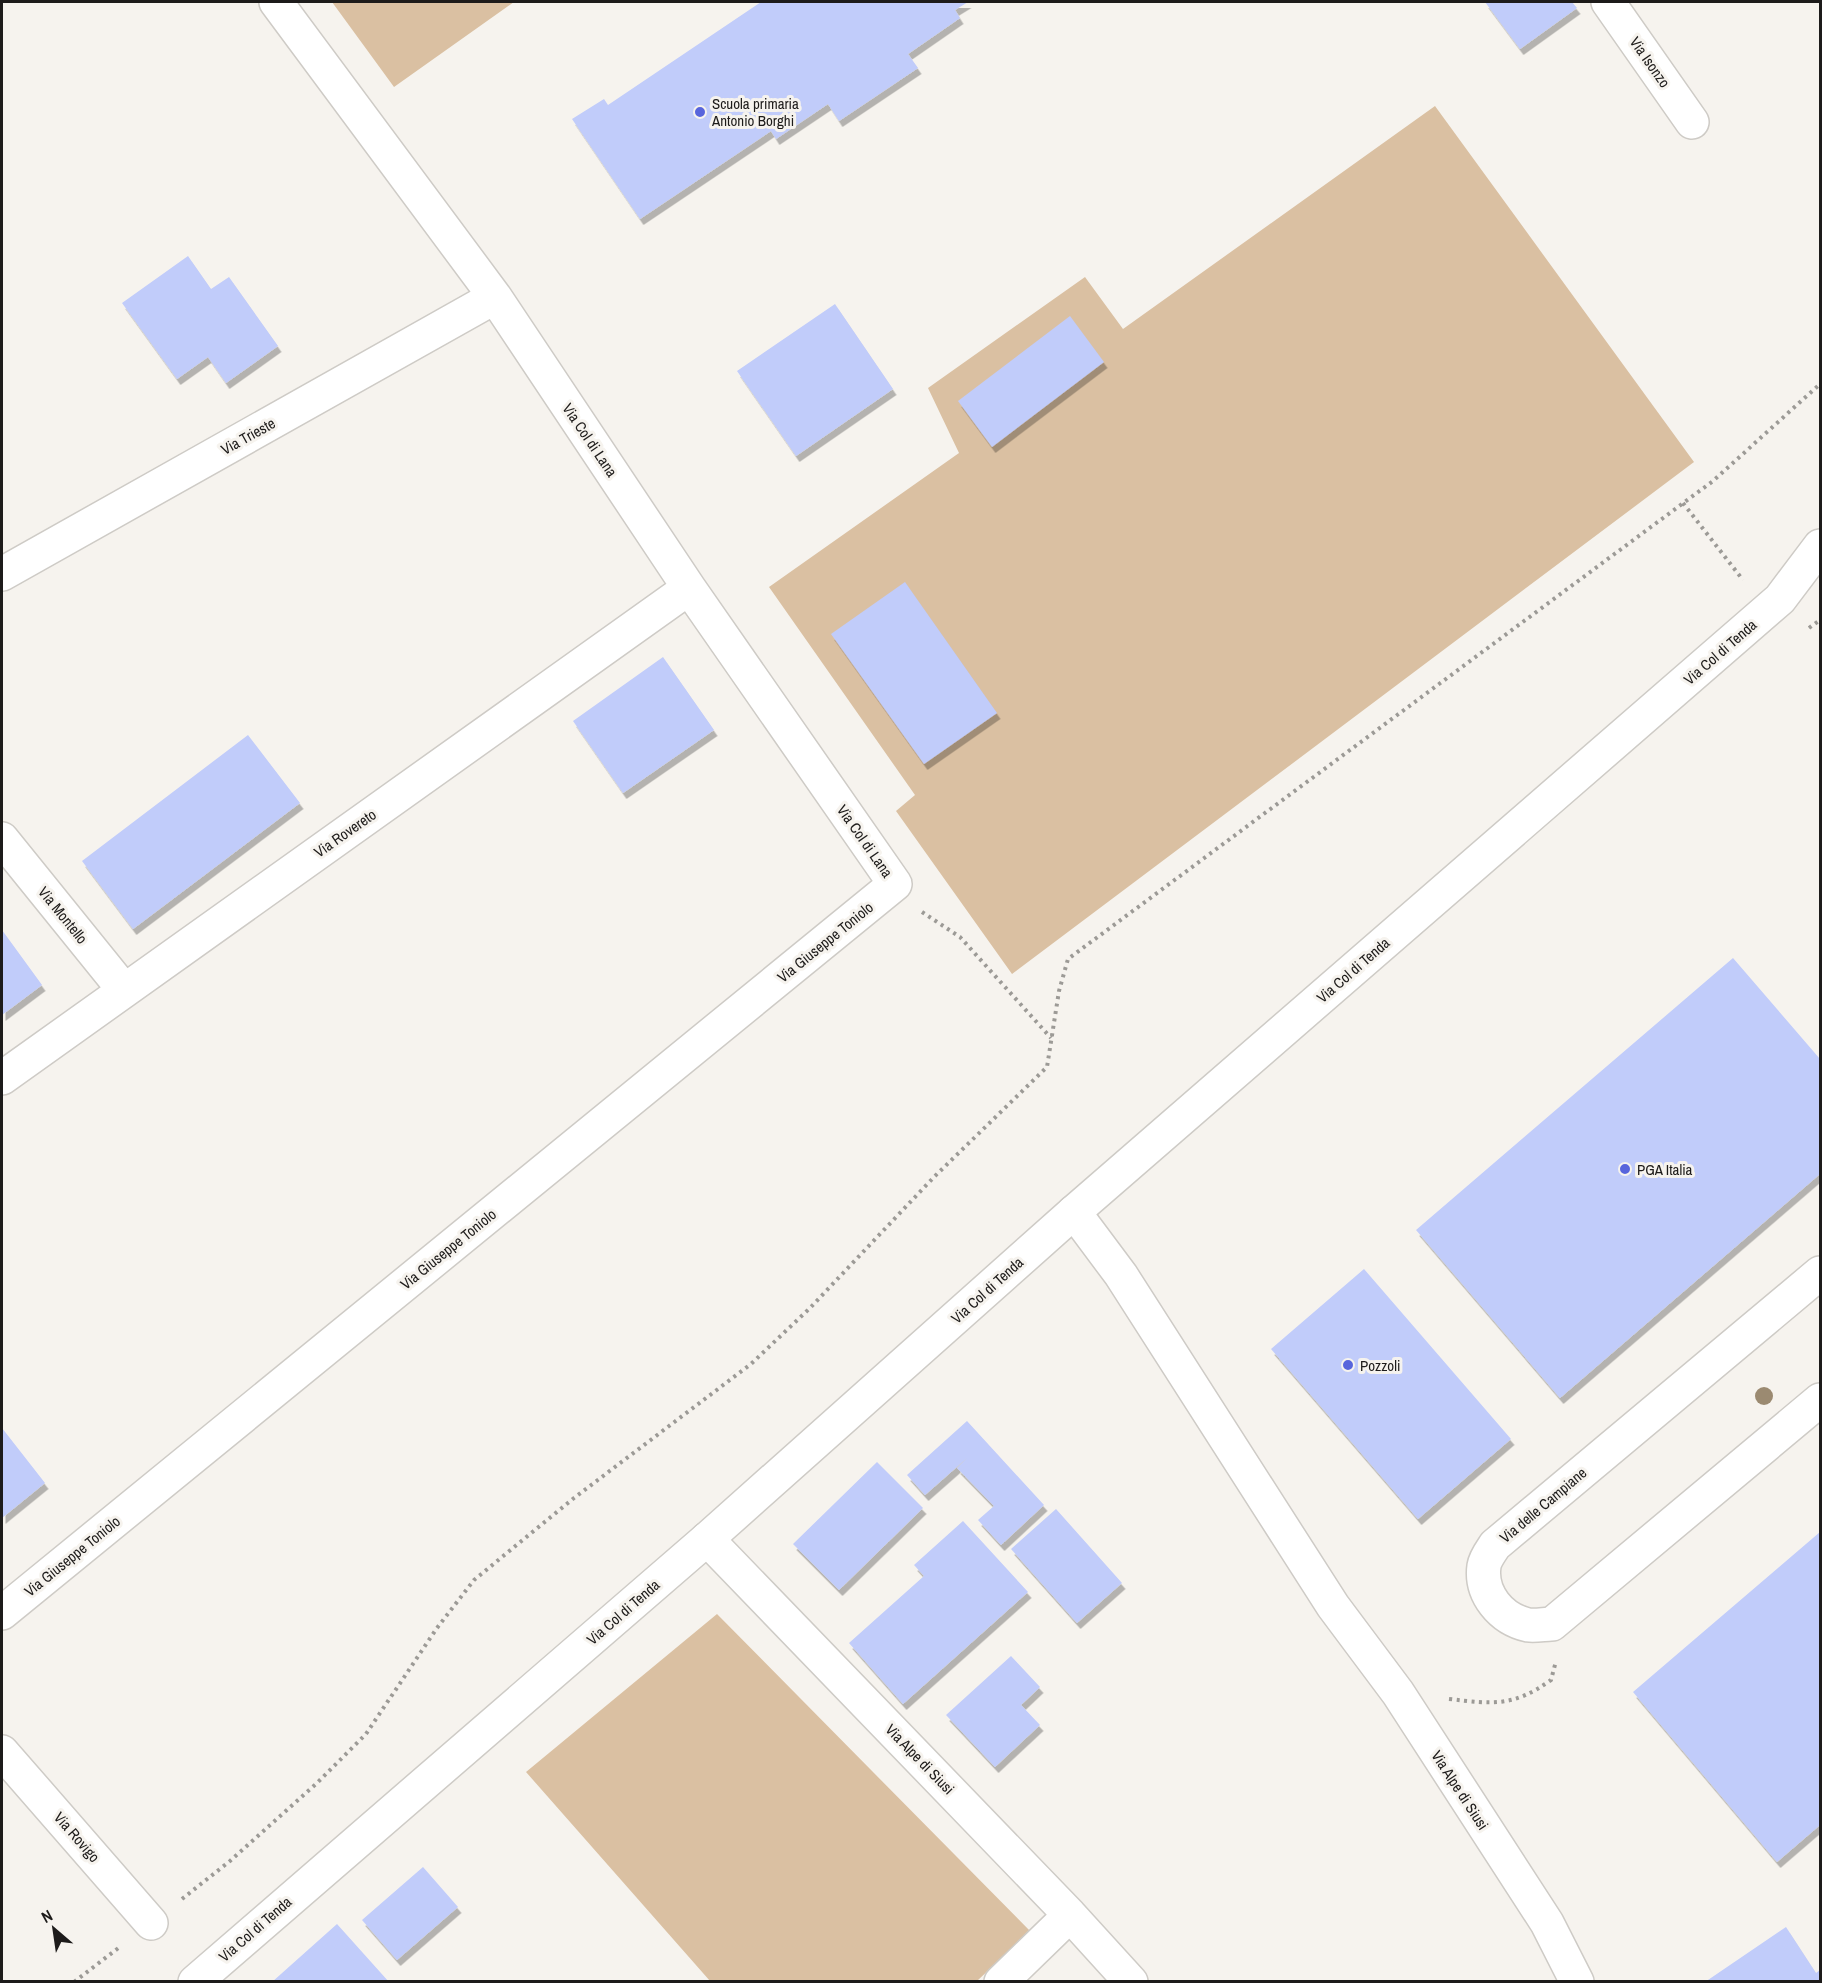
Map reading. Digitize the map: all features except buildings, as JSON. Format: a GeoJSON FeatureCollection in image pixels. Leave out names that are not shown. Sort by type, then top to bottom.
{"type":"FeatureCollection","features":[{"type":"Feature","properties":{"kind":"street","name":"Via Col di Lana"},"geometry":{"type":"LineString","coordinates":[[276,2],[495,297],[689,588],[896,884]]}},
{"type":"Feature","properties":{"kind":"street","name":"Via Isonzo"},"geometry":{"type":"LineString","coordinates":[[1608,2],[1692,122]]}},
{"type":"Feature","properties":{"kind":"street","name":"Via Trieste"},"geometry":{"type":"LineString","coordinates":[[2,574],[495,297]]}},
{"type":"Feature","properties":{"kind":"street","name":"Via Col di Tenda"},"geometry":{"type":"LineString","coordinates":[[195,1982],[707,1539],[1074,1212],[1774,605],[1821,546]]}},
{"type":"Feature","properties":{"kind":"street","name":"Via Col di Tenda"},"geometry":{"type":"LineString","coordinates":[[1774,605],[1821,581]]}},
{"type":"Feature","properties":{"kind":"street","name":"Via Rovereto"},"geometry":{"type":"LineString","coordinates":[[2,1078],[689,588]]}},
{"type":"Feature","properties":{"kind":"street","name":"Via Montello"},"geometry":{"type":"LineString","coordinates":[[2,839],[124,990]]}},
{"type":"Feature","properties":{"kind":"street","name":"Via Giuseppe Toniolo"},"geometry":{"type":"LineString","coordinates":[[2,1613],[896,884]]}},
{"type":"Feature","properties":{"kind":"street","name":"Via Alpe di Siusi"},"geometry":{"type":"LineString","coordinates":[[1074,1212],[1121,1275],[1333,1606],[1398,1693],[1547,1923],[1577,1982]]}},
{"type":"Feature","properties":{"kind":"street","name":"Via delle Campiane"},"geometry":{"type":"LineString","coordinates":[[1552,1624],[1530,1625],[1509,1617],[1492,1602],[1483,1581],[1484,1563],[1495,1545],[1821,1273]]}},
{"type":"Feature","properties":{"kind":"street"},"geometry":{"type":"LineString","coordinates":[[1552,1624],[1821,1400]]}},
{"type":"Feature","properties":{"kind":"street","name":"Via Alpe di Siusi"},"geometry":{"type":"LineString","coordinates":[[707,1539],[1070,1915],[1131,1982]]}},
{"type":"Feature","properties":{"kind":"street","name":"Via Rovigo"},"geometry":{"type":"LineString","coordinates":[[2,1752],[152,1923]]}},
{"type":"Feature","properties":{"kind":"street"},"geometry":{"type":"LineString","coordinates":[[1001,1982],[1070,1915]]}},
{"type":"Feature","properties":{"kind":"path"},"geometry":{"type":"LineString","coordinates":[[74,1982],[230,1861],[317,1782],[366,1734],[437,1628],[474,1580],[574,1498],[751,1364],[810,1308],[934,1177],[1047,1067],[1059,991],[1068,959],[1713,482],[1821,384]]}},
{"type":"Feature","properties":{"kind":"path"},"geometry":{"type":"LineString","coordinates":[[1683,503],[1774,605]]}},
{"type":"Feature","properties":{"kind":"path"},"geometry":{"type":"LineString","coordinates":[[896,884],[921,912],[960,937],[1052,1038]]}},
{"type":"Feature","properties":{"kind":"path"},"geometry":{"type":"LineString","coordinates":[[1398,1693],[1489,1704],[1516,1700],[1533,1693],[1551,1680],[1556,1662],[1552,1624]]}},
{"type":"Feature","properties":{"kind":"shaded area"},"geometry":{"type":"Polygon","coordinates":[[[332,2],[514,2],[394,87],[332,2]]]}},
{"type":"Feature","properties":{"kind":"shaded area"},"geometry":{"type":"Polygon","coordinates":[[[1435,106],[1694,462],[1012,974],[896,811],[915,795],[769,587],[959,453],[928,388],[1085,277],[1123,329],[1435,106]]]}},
{"type":"Feature","properties":{"kind":"shaded area"},"geometry":{"type":"Polygon","coordinates":[[[717,1614],[1030,1931],[977,1981],[710,1981],[526,1772],[717,1614]]]}},
{"type":"Feature","properties":{"kind":"place","name":"Scuola primaria Antonio Borghi"},"geometry":{"type":"Point","coordinates":[700,112]}},
{"type":"Feature","properties":{"kind":"place","name":"PGA Italia"},"geometry":{"type":"Point","coordinates":[1625,1169]}},
{"type":"Feature","properties":{"kind":"place","name":"Pozzoli"},"geometry":{"type":"Point","coordinates":[1348,1365]}}]}
